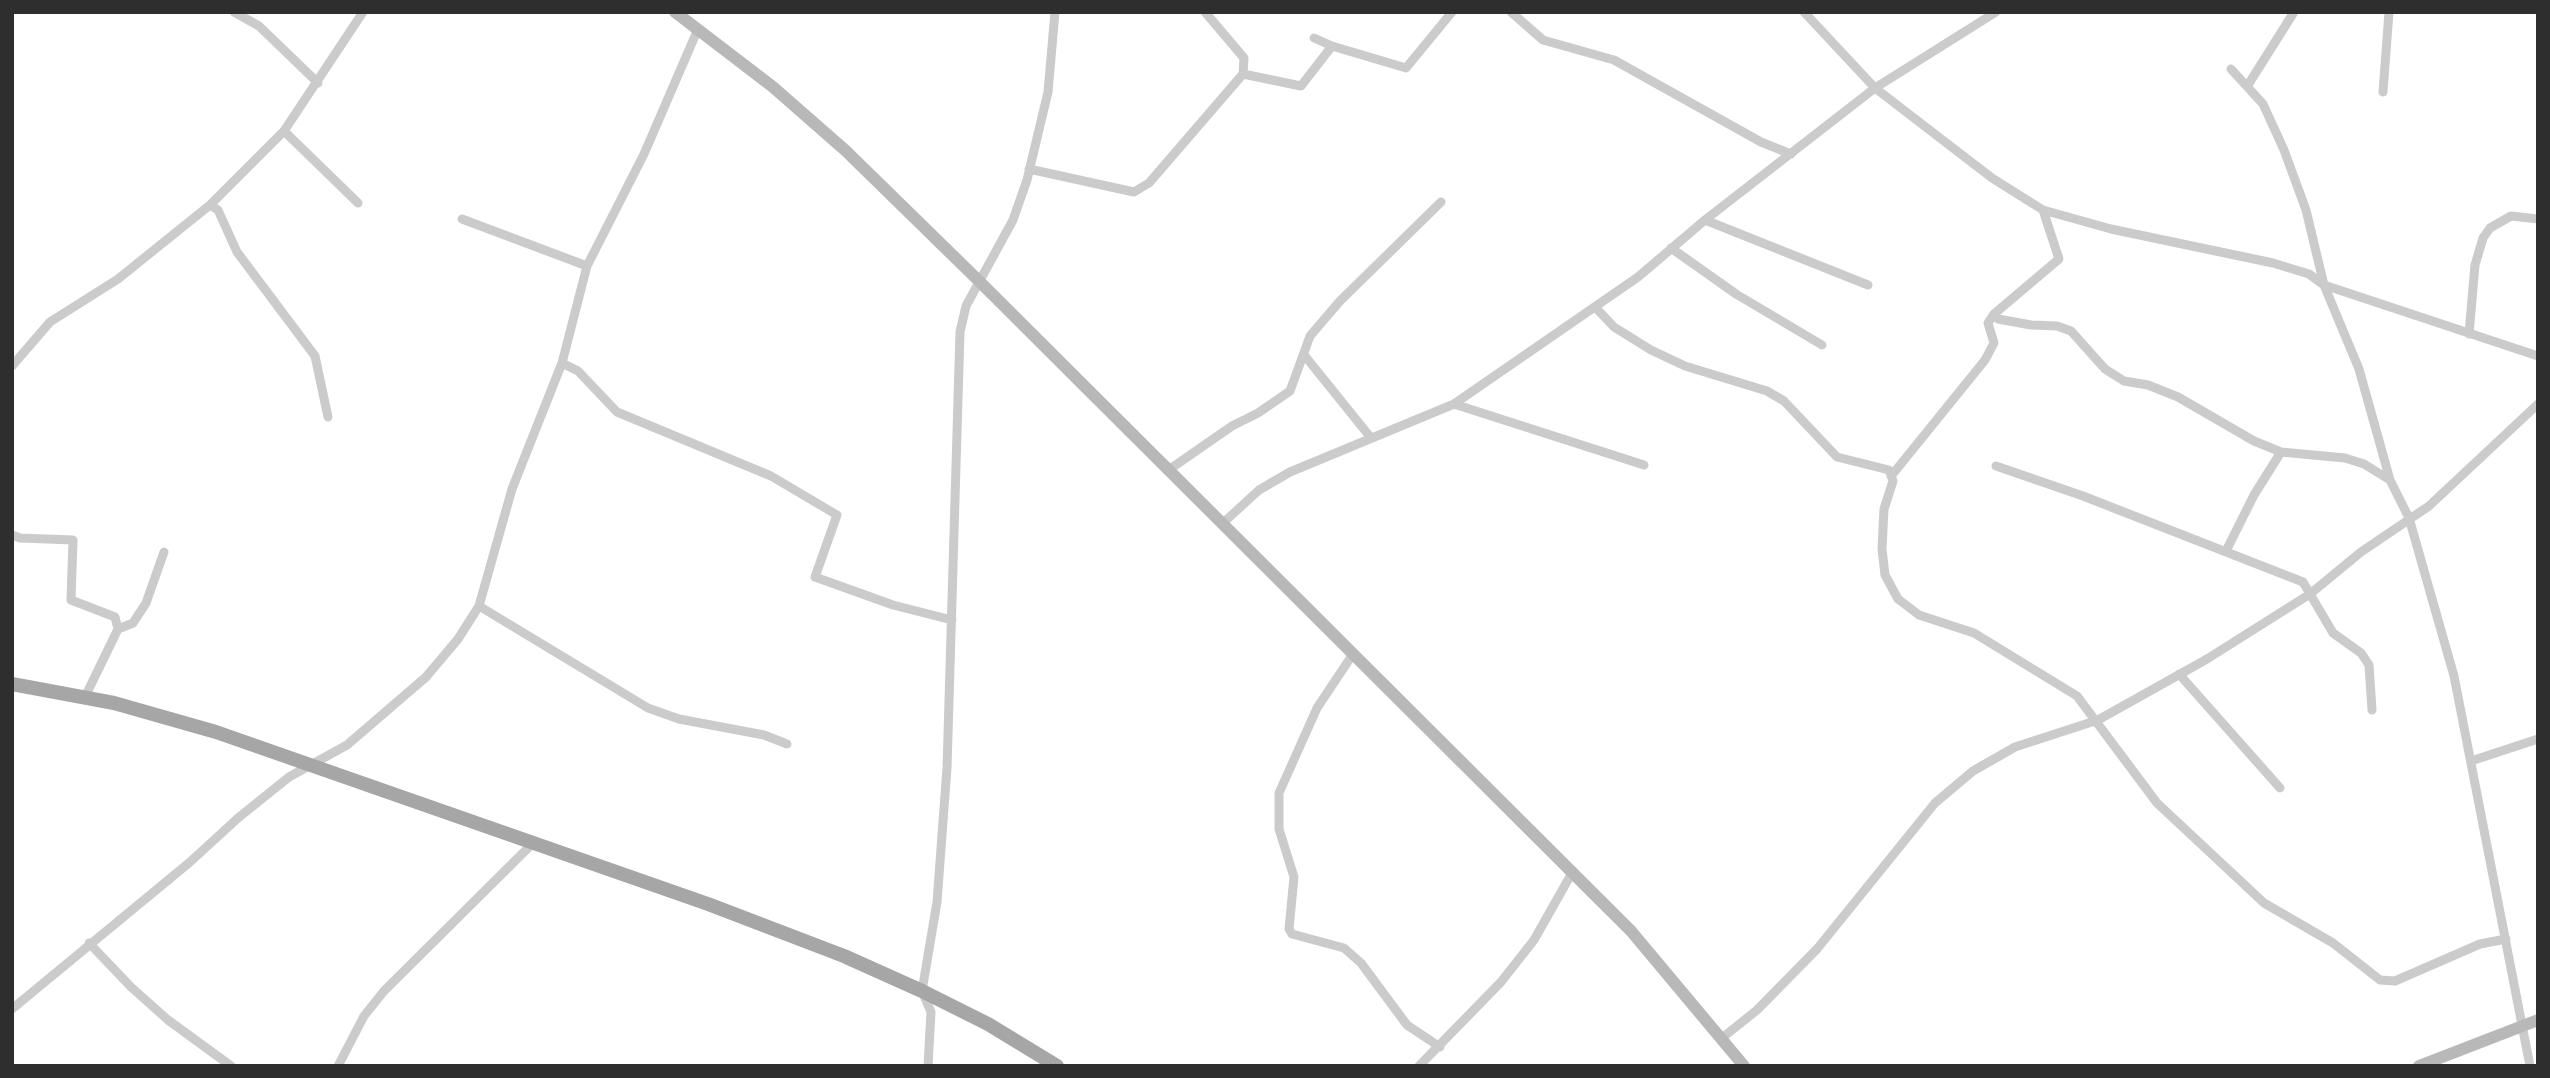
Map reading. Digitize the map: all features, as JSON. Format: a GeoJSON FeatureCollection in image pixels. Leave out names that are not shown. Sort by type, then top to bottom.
{"type":"FeatureCollection","features":[{"type":"Feature","properties":{"kind":"main road"},"geometry":{"type":"LineString","coordinates":[[675,12],[774,87],[846,151],[1170,469],[1631,930],[1744,1066]]}},
{"type":"Feature","properties":{"kind":"main road"},"geometry":{"type":"LineString","coordinates":[[12,684],[85,697],[216,732],[708,904],[844,956],[922,991],[988,1024],[1057,1066]]}},
{"type":"Feature","properties":{"kind":"main road"},"geometry":{"type":"LineString","coordinates":[[2419,1066],[2538,1020]]}},
{"type":"Feature","properties":{"kind":"street"},"geometry":{"type":"LineString","coordinates":[[234,12],[259,26],[318,83]]}},
{"type":"Feature","properties":{"kind":"street"},"geometry":{"type":"LineString","coordinates":[[12,366],[50,322],[118,279],[210,205],[284,131],[363,12]]}},
{"type":"Feature","properties":{"kind":"street"},"geometry":{"type":"LineString","coordinates":[[928,1066],[931,1012],[922,991],[937,902],[952,620],[960,343],[966,306],[1013,220],[1029,169],[1048,92],[1055,12]]}},
{"type":"Feature","properties":{"kind":"street"},"geometry":{"type":"LineString","coordinates":[[1029,169],[1134,192],[1149,183],[1243,74],[1244,58],[1205,12]]}},
{"type":"Feature","properties":{"kind":"street"},"geometry":{"type":"LineString","coordinates":[[1314,38],[1406,68],[1452,12]]}},
{"type":"Feature","properties":{"kind":"street"},"geometry":{"type":"LineString","coordinates":[[1511,12],[1543,40],[1614,60],[1761,142],[1791,153]]}},
{"type":"Feature","properties":{"kind":"street"},"geometry":{"type":"LineString","coordinates":[[1804,12],[1875,89],[1992,178],[2043,211],[2111,229],[2273,263],[2309,274],[2323,285],[2538,356]]}},
{"type":"Feature","properties":{"kind":"street"},"geometry":{"type":"LineString","coordinates":[[1223,523],[1259,490],[1290,472],[1454,404],[1522,354],[1595,307],[1875,89],[1996,12]]}},
{"type":"Feature","properties":{"kind":"street"},"geometry":{"type":"LineString","coordinates":[[2248,85],[2294,12]]}},
{"type":"Feature","properties":{"kind":"street"},"geometry":{"type":"LineString","coordinates":[[2383,92],[2389,12]]}},
{"type":"Feature","properties":{"kind":"street"},"geometry":{"type":"LineString","coordinates":[[12,1009],[289,777],[347,745],[426,677],[458,639],[479,606],[512,489],[562,362],[587,267],[644,154],[698,29]]}},
{"type":"Feature","properties":{"kind":"street"},"geometry":{"type":"LineString","coordinates":[[1243,74],[1301,86],[1332,46]]}},
{"type":"Feature","properties":{"kind":"street"},"geometry":{"type":"LineString","coordinates":[[2231,69],[2263,104],[2284,150],[2306,210],[2323,285],[2359,369],[2390,480],[2409,518],[2454,676],[2530,1066]]}},
{"type":"Feature","properties":{"kind":"street"},"geometry":{"type":"LineString","coordinates":[[284,131],[358,202]]}},
{"type":"Feature","properties":{"kind":"street"},"geometry":{"type":"LineString","coordinates":[[1170,469],[1232,426],[1290,391],[1305,356],[1310,336],[1441,202]]}},
{"type":"Feature","properties":{"kind":"street"},"geometry":{"type":"LineString","coordinates":[[210,205],[218,211],[237,252],[316,356],[328,416]]}},
{"type":"Feature","properties":{"kind":"street"},"geometry":{"type":"LineString","coordinates":[[2043,211],[2059,259],[1994,314],[1988,323],[1994,343],[1985,360],[1892,475],[1884,509],[1882,549],[1885,575],[1898,599],[1919,615],[1974,633],[2077,696],[2098,720],[2157,803],[2215,860],[2264,903],[2333,943],[2380,980],[2395,981],[2468,948],[2506,939]]}},
{"type":"Feature","properties":{"kind":"street"},"geometry":{"type":"LineString","coordinates":[[2469,334],[2474,265],[2483,239],[2490,228],[2511,216],[2538,219]]}},
{"type":"Feature","properties":{"kind":"street"},"geometry":{"type":"LineString","coordinates":[[462,219],[587,267]]}},
{"type":"Feature","properties":{"kind":"street"},"geometry":{"type":"LineString","coordinates":[[1705,219],[1868,285]]}},
{"type":"Feature","properties":{"kind":"street"},"geometry":{"type":"LineString","coordinates":[[1671,248],[1736,294],[1822,345]]}},
{"type":"Feature","properties":{"kind":"street"},"geometry":{"type":"LineString","coordinates":[[1595,307],[1614,327],[1651,350],[1685,366],[1768,391],[1801,416],[1837,457],[1885,467],[1892,475]]}},
{"type":"Feature","properties":{"kind":"street"},"geometry":{"type":"LineString","coordinates":[[1994,314],[1998,319],[2057,326],[2071,331],[2105,369],[2124,381],[2148,385],[2178,397],[2227,428],[2281,452],[2345,458],[2364,464],[2390,480]]}},
{"type":"Feature","properties":{"kind":"street"},"geometry":{"type":"LineString","coordinates":[[12,347],[25,351]]}},
{"type":"Feature","properties":{"kind":"street"},"geometry":{"type":"LineString","coordinates":[[1305,356],[1371,438]]}},
{"type":"Feature","properties":{"kind":"street"},"geometry":{"type":"LineString","coordinates":[[562,362],[578,371],[617,412],[771,476],[837,516],[814,577],[893,605],[952,620]]}},
{"type":"Feature","properties":{"kind":"street"},"geometry":{"type":"LineString","coordinates":[[1454,404],[1644,465]]}},
{"type":"Feature","properties":{"kind":"street"},"geometry":{"type":"LineString","coordinates":[[1722,1038],[1757,1010],[1817,949],[1935,803],[1951,788],[1993,757],[2015,747],[2098,720],[2310,594],[2361,552],[2454,483],[2538,404]]}},
{"type":"Feature","properties":{"kind":"street"},"geometry":{"type":"LineString","coordinates":[[2226,551],[2254,495],[2281,452]]}},
{"type":"Feature","properties":{"kind":"street"},"geometry":{"type":"LineString","coordinates":[[1996,466],[2303,582],[2333,633],[2361,653],[2369,665],[2372,710]]}},
{"type":"Feature","properties":{"kind":"street"},"geometry":{"type":"LineString","coordinates":[[12,535],[73,540],[71,600],[115,617],[118,629]]}},
{"type":"Feature","properties":{"kind":"street"},"geometry":{"type":"LineString","coordinates":[[85,697],[118,629],[133,622],[146,603],[164,552]]}},
{"type":"Feature","properties":{"kind":"street"},"geometry":{"type":"LineString","coordinates":[[479,606],[648,708],[679,719],[764,735],[787,744]]}},
{"type":"Feature","properties":{"kind":"street"},"geometry":{"type":"LineString","coordinates":[[1353,653],[1317,708],[1279,793],[1279,829],[1294,877],[1289,929],[1292,934],[1344,948],[1361,963],[1407,1025],[1440,1047]]}},
{"type":"Feature","properties":{"kind":"street"},"geometry":{"type":"LineString","coordinates":[[2179,674],[2280,788]]}},
{"type":"Feature","properties":{"kind":"street"},"geometry":{"type":"LineString","coordinates":[[2471,761],[2538,739]]}},
{"type":"Feature","properties":{"kind":"street"},"geometry":{"type":"LineString","coordinates":[[338,1066],[363,1016],[384,991],[533,843]]}},
{"type":"Feature","properties":{"kind":"street"},"geometry":{"type":"LineString","coordinates":[[1419,1066],[1502,982],[1534,940],[1573,871]]}},
{"type":"Feature","properties":{"kind":"street"},"geometry":{"type":"LineString","coordinates":[[89,943],[131,988],[168,1020],[231,1066]]}}]}
